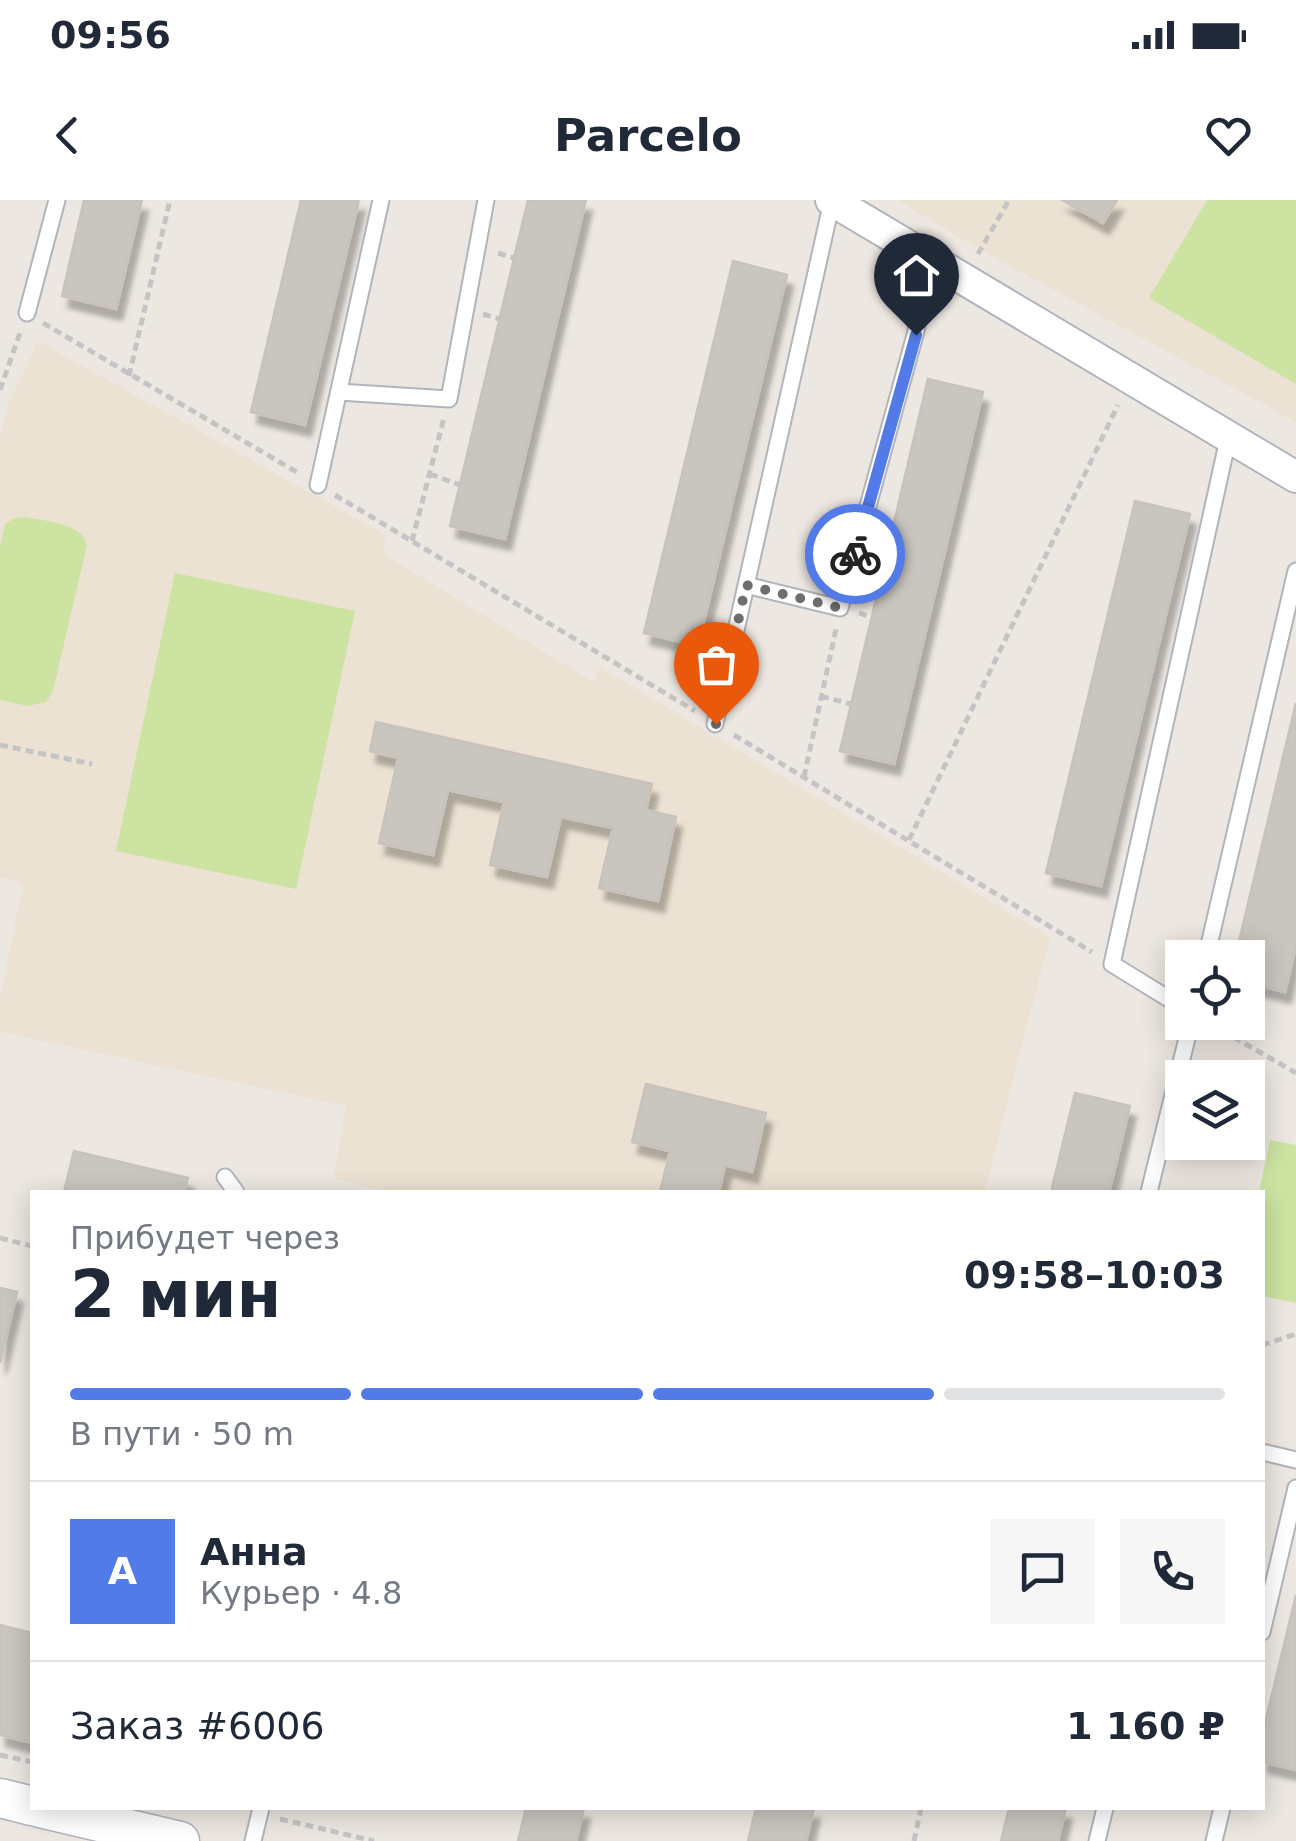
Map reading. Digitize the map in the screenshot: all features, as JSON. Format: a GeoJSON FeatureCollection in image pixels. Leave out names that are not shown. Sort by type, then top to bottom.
{"type":"FeatureCollection","features":[{"type":"Feature","properties":{"kind":"street"},"geometry":{"type":"LineString","coordinates":[[832,200],[1296,478]]}},
{"type":"Feature","properties":{"kind":"street"},"geometry":{"type":"LineString","coordinates":[[0,1798],[30,1806]]}},
{"type":"Feature","properties":{"kind":"street"},"geometry":{"type":"LineString","coordinates":[[48,1810],[180,1841]]}},
{"type":"Feature","properties":{"kind":"lane"},"geometry":{"type":"LineString","coordinates":[[27,313],[56,200]]}},
{"type":"Feature","properties":{"kind":"lane"},"geometry":{"type":"LineString","coordinates":[[318,485],[381,200]]}},
{"type":"Feature","properties":{"kind":"lane"},"geometry":{"type":"LineString","coordinates":[[339,392],[449,399],[486,200]]}},
{"type":"Feature","properties":{"kind":"lane"},"geometry":{"type":"LineString","coordinates":[[716,724],[832,200]]}},
{"type":"Feature","properties":{"kind":"lane"},"geometry":{"type":"LineString","coordinates":[[746,585],[840,608],[916,335],[932,260]]}},
{"type":"Feature","properties":{"kind":"lane"},"geometry":{"type":"LineString","coordinates":[[1165,997],[1112,964],[1228,440]]}},
{"type":"Feature","properties":{"kind":"lane"},"geometry":{"type":"LineString","coordinates":[[1210,940],[1296,571]]}},
{"type":"Feature","properties":{"kind":"lane"},"geometry":{"type":"LineString","coordinates":[[1149,1190],[1187,1040]]}},
{"type":"Feature","properties":{"kind":"lane"},"geometry":{"type":"LineString","coordinates":[[225,1177],[235,1190]]}},
{"type":"Feature","properties":{"kind":"lane"},"geometry":{"type":"LineString","coordinates":[[1265,1453],[1296,1460]]}},
{"type":"Feature","properties":{"kind":"lane"},"geometry":{"type":"LineString","coordinates":[[1265,1619],[1296,1488]]}},
{"type":"Feature","properties":{"kind":"lane"},"geometry":{"type":"LineString","coordinates":[[1097,1841],[1105,1810]]}},
{"type":"Feature","properties":{"kind":"lane"},"geometry":{"type":"LineString","coordinates":[[1214,1841],[1222,1810]]}},
{"type":"Feature","properties":{"kind":"lane"},"geometry":{"type":"LineString","coordinates":[[253,1841],[260,1811]]}},
{"type":"Feature","properties":{"kind":"path"},"geometry":{"type":"LineString","coordinates":[[129,376],[170,200]]}},
{"type":"Feature","properties":{"kind":"path"},"geometry":{"type":"LineString","coordinates":[[964,278],[1010,200]]}},
{"type":"Feature","properties":{"kind":"path"},"geometry":{"type":"LineString","coordinates":[[0,390],[27,313],[1112,964]]}},
{"type":"Feature","properties":{"kind":"path"},"geometry":{"type":"LineString","coordinates":[[908,840],[1130,380]]}},
{"type":"Feature","properties":{"kind":"path"},"geometry":{"type":"LineString","coordinates":[[412,541],[449,399]]}},
{"type":"Feature","properties":{"kind":"path"},"geometry":{"type":"LineString","coordinates":[[430,474],[460,485]]}},
{"type":"Feature","properties":{"kind":"path"},"geometry":{"type":"LineString","coordinates":[[804,777],[840,608]]}},
{"type":"Feature","properties":{"kind":"path"},"geometry":{"type":"LineString","coordinates":[[821,696],[851,704]]}},
{"type":"Feature","properties":{"kind":"path"},"geometry":{"type":"LineString","coordinates":[[0,744],[92,764]]}},
{"type":"Feature","properties":{"kind":"path"},"geometry":{"type":"LineString","coordinates":[[1240,1040],[1296,1073]]}},
{"type":"Feature","properties":{"kind":"path"},"geometry":{"type":"LineString","coordinates":[[0,1238],[30,1246]]}},
{"type":"Feature","properties":{"kind":"path"},"geometry":{"type":"LineString","coordinates":[[1265,1344],[1296,1334]]}},
{"type":"Feature","properties":{"kind":"path"},"geometry":{"type":"LineString","coordinates":[[0,1755],[30,1762]]}},
{"type":"Feature","properties":{"kind":"path"},"geometry":{"type":"LineString","coordinates":[[914,1841],[921,1810]]}},
{"type":"Feature","properties":{"kind":"path"},"geometry":{"type":"LineString","coordinates":[[260,1811],[374,1841]]}},
{"type":"Feature","properties":{"kind":"shaded area"},"geometry":{"type":"Polygon","coordinates":[[[897,200],[1296,200],[1296,422],[980,250],[897,200]]]}},
{"type":"Feature","properties":{"kind":"shaded area"},"geometry":{"type":"Polygon","coordinates":[[[38,341],[386,535],[383,554],[594,682],[600,667],[1050,937],[986,1190],[382,1190],[334,1179],[346,1106],[0,1032],[0,999],[23,884],[0,877],[0,439],[8,405],[38,341]]]}},
{"type":"Feature","properties":{"kind":"green space"},"geometry":{"type":"Polygon","coordinates":[[[1207,200],[1296,200],[1296,384],[1149,298],[1207,200]]]}},
{"type":"Feature","properties":{"kind":"green space"},"geometry":{"type":"Polygon","coordinates":[[[26,517],[71,527],[84,537],[87,545],[53,691],[46,702],[28,706],[0,700],[0,546],[5,524],[26,517]]]}},
{"type":"Feature","properties":{"kind":"green space"},"geometry":{"type":"Polygon","coordinates":[[[175,573],[355,611],[296,889],[116,851],[175,573]]]}},
{"type":"Feature","properties":{"kind":"green space"},"geometry":{"type":"Polygon","coordinates":[[[1270,1140],[1296,1145],[1296,1303],[1265,1296],[1265,1190],[1259,1190],[1270,1140]]]}},
{"type":"Feature","properties":{"kind":"building"},"geometry":{"type":"Polygon","coordinates":[[[84,200],[142,200],[116,309],[62,296],[84,200]]]}},
{"type":"Feature","properties":{"kind":"building"},"geometry":{"type":"Polygon","coordinates":[[[301,200],[359,200],[305,425],[251,412],[301,200]]]}},
{"type":"Feature","properties":{"kind":"building"},"geometry":{"type":"Polygon","coordinates":[[[528,200],[586,200],[505,539],[450,526],[528,200]]]}},
{"type":"Feature","properties":{"kind":"building"},"geometry":{"type":"Polygon","coordinates":[[[1062,200],[1117,200],[1103,223],[1062,200]]]}},
{"type":"Feature","properties":{"kind":"building"},"geometry":{"type":"Polygon","coordinates":[[[733,261],[787,275],[698,646],[644,633],[733,261]]]}},
{"type":"Feature","properties":{"kind":"building"},"geometry":{"type":"Polygon","coordinates":[[[928,379],[983,392],[894,764],[840,751],[928,379]]]}},
{"type":"Feature","properties":{"kind":"building"},"geometry":{"type":"Polygon","coordinates":[[[1135,501],[1190,514],[1101,886],[1046,873],[1135,501]]]}},
{"type":"Feature","properties":{"kind":"building"},"geometry":{"type":"Polygon","coordinates":[[[1296,703],[1296,945],[1285,992],[1265,987],[1265,940],[1239,940],[1296,703]]]}},
{"type":"Feature","properties":{"kind":"building"},"geometry":{"type":"Polygon","coordinates":[[[376,722],[652,784],[646,810],[676,817],[658,901],[599,888],[613,828],[561,817],[547,877],[490,865],[504,802],[448,790],[433,855],[379,843],[398,758],[370,751],[376,722]]]}},
{"type":"Feature","properties":{"kind":"building"},"geometry":{"type":"Polygon","coordinates":[[[646,1084],[766,1113],[752,1172],[725,1165],[719,1190],[660,1190],[670,1151],[632,1142],[646,1084]]]}},
{"type":"Feature","properties":{"kind":"building"},"geometry":{"type":"Polygon","coordinates":[[[1075,1093],[1130,1106],[1109,1190],[1051,1190],[1075,1093]]]}},
{"type":"Feature","properties":{"kind":"building"},"geometry":{"type":"Polygon","coordinates":[[[74,1151],[188,1178],[185,1190],[64,1190],[74,1151]]]}},
{"type":"Feature","properties":{"kind":"building"},"geometry":{"type":"Polygon","coordinates":[[[0,1288],[17,1292],[0,1363],[0,1288]]]}},
{"type":"Feature","properties":{"kind":"building"},"geometry":{"type":"Polygon","coordinates":[[[1296,1595],[1296,1770],[1265,1763],[1265,1724],[1296,1595]]]}},
{"type":"Feature","properties":{"kind":"building"},"geometry":{"type":"Polygon","coordinates":[[[0,1625],[30,1632],[30,1742],[0,1735],[0,1625]]]}},
{"type":"Feature","properties":{"kind":"building"},"geometry":{"type":"Polygon","coordinates":[[[526,1810],[584,1810],[576,1841],[518,1841],[526,1810]]]}},
{"type":"Feature","properties":{"kind":"building"},"geometry":{"type":"Polygon","coordinates":[[[756,1810],[814,1810],[806,1841],[748,1841],[756,1810]]]}},
{"type":"Feature","properties":{"kind":"building"},"geometry":{"type":"Polygon","coordinates":[[[1009,1810],[1066,1810],[1058,1841],[1001,1841],[1009,1810]]]}},
{"type":"Feature","properties":{"kind":"way so far"},"geometry":{"type":"LineString","coordinates":[[716,724],[746,585],[840,608],[855,554]]}},
{"type":"Feature","properties":{"kind":"route"},"geometry":{"type":"LineString","coordinates":[[855,554],[916,335]]}}]}
